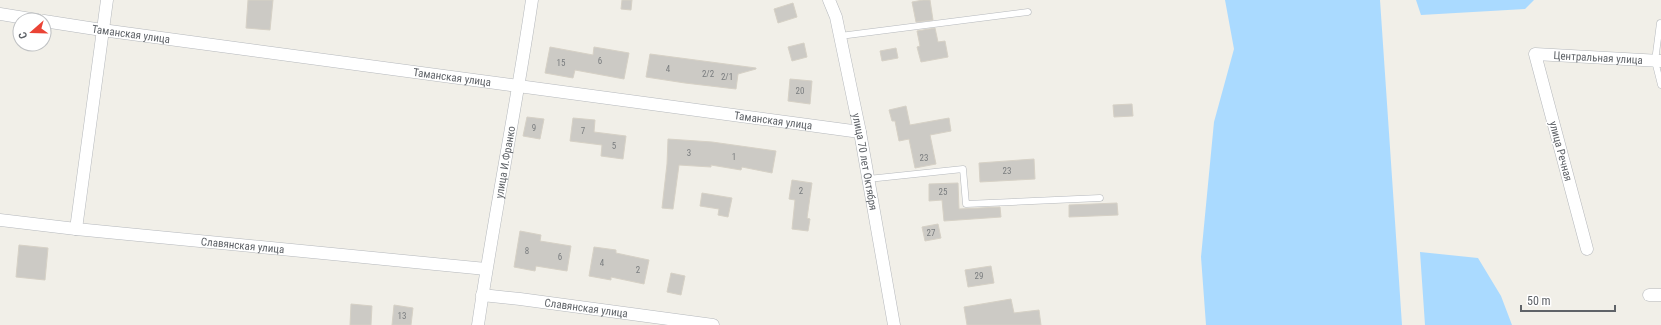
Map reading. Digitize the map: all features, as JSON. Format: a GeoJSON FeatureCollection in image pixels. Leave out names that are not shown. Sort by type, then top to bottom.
{"type":"FeatureCollection","features":[{"type":"Feature","properties":{"kind":"street"},"geometry":{"type":"LineString","coordinates":[[76,229],[107,0]]}},
{"type":"Feature","properties":{"kind":"street","name":"улица И.Франко"},"geometry":{"type":"LineString","coordinates":[[478,325],[486,269],[519,86],[532,0]]}},
{"type":"Feature","properties":{"kind":"street","name":"улица 70 лет Октября"},"geometry":{"type":"LineString","coordinates":[[829,0],[836,17],[860,132],[894,325]]}},
{"type":"Feature","properties":{"kind":"street"},"geometry":{"type":"LineString","coordinates":[[0,14],[12,16]]}},
{"type":"Feature","properties":{"kind":"street","name":"Таманская улица"},"geometry":{"type":"LineString","coordinates":[[52,22],[860,132]]}},
{"type":"Feature","properties":{"kind":"street","name":"Центральная улица"},"geometry":{"type":"LineString","coordinates":[[1535,54],[1658,61]]}},
{"type":"Feature","properties":{"kind":"street","name":"улица Речная"},"geometry":{"type":"LineString","coordinates":[[1535,54],[1587,249]]}},
{"type":"Feature","properties":{"kind":"street","name":"Славянская улица"},"geometry":{"type":"LineString","coordinates":[[0,220],[76,229],[486,269]]}},
{"type":"Feature","properties":{"kind":"street","name":"Славянская улица"},"geometry":{"type":"LineString","coordinates":[[482,295],[713,325]]}},
{"type":"Feature","properties":{"kind":"lane"},"geometry":{"type":"LineString","coordinates":[[840,36],[1028,12]]}},
{"type":"Feature","properties":{"kind":"lane"},"geometry":{"type":"LineString","coordinates":[[1660,23],[1658,61],[1661,85]]}},
{"type":"Feature","properties":{"kind":"lane"},"geometry":{"type":"LineString","coordinates":[[868,179],[963,169],[966,204],[1100,198]]}},
{"type":"Feature","properties":{"kind":"water"},"geometry":{"type":"Polygon","coordinates":[[[1225,0],[1380,0],[1402,325],[1206,325],[1201,257],[1214,122],[1234,49],[1225,0]]]}},
{"type":"Feature","properties":{"kind":"water"},"geometry":{"type":"Polygon","coordinates":[[[1416,0],[1534,0],[1525,9],[1421,15],[1416,0]]]}},
{"type":"Feature","properties":{"kind":"water"},"geometry":{"type":"Polygon","coordinates":[[[1420,252],[1478,258],[1501,296],[1512,325],[1425,325],[1420,252]]]}},
{"type":"Feature","properties":{"kind":"building"},"geometry":{"type":"Polygon","coordinates":[[[248,0],[273,0],[270,30],[246,28],[248,0]]]}},
{"type":"Feature","properties":{"kind":"building"},"geometry":{"type":"Polygon","coordinates":[[[622,0],[632,0],[631,10],[621,9],[622,0]]]}},
{"type":"Feature","properties":{"kind":"building"},"geometry":{"type":"Polygon","coordinates":[[[930,0],[933,20],[916,22],[912,2],[930,0]]]}},
{"type":"Feature","properties":{"kind":"building"},"geometry":{"type":"Polygon","coordinates":[[[793,3],[797,17],[778,23],[774,9],[793,3]]]}},
{"type":"Feature","properties":{"kind":"building"},"geometry":{"type":"Polygon","coordinates":[[[935,28],[938,42],[945,41],[948,57],[921,62],[917,47],[920,46],[917,31],[935,28]]]}},
{"type":"Feature","properties":{"kind":"building"},"geometry":{"type":"Polygon","coordinates":[[[804,43],[807,57],[792,61],[788,47],[804,43]]]}},
{"type":"Feature","properties":{"kind":"building"},"geometry":{"type":"Polygon","coordinates":[[[550,47],[593,55],[594,47],[629,53],[624,79],[575,70],[573,78],[545,73],[550,47]]]}},
{"type":"Feature","properties":{"kind":"building"},"geometry":{"type":"Polygon","coordinates":[[[896,48],[898,58],[882,61],[880,51],[896,48]]]}},
{"type":"Feature","properties":{"kind":"building"},"geometry":{"type":"Polygon","coordinates":[[[650,54],[756,69],[738,74],[736,89],[685,83],[646,77],[650,54]]]}},
{"type":"Feature","properties":{"kind":"building"},"geometry":{"type":"Polygon","coordinates":[[[790,79],[812,81],[810,104],[788,101],[790,79]]]}},
{"type":"Feature","properties":{"kind":"building"},"geometry":{"type":"Polygon","coordinates":[[[1132,104],[1133,116],[1114,117],[1113,105],[1132,104]]]}},
{"type":"Feature","properties":{"kind":"building"},"geometry":{"type":"Polygon","coordinates":[[[906,106],[910,125],[949,118],[951,131],[930,135],[936,164],[915,168],[909,139],[899,141],[895,121],[892,121],[889,110],[906,106]]]}},
{"type":"Feature","properties":{"kind":"building"},"geometry":{"type":"Polygon","coordinates":[[[527,117],[544,119],[540,139],[523,136],[527,117]]]}},
{"type":"Feature","properties":{"kind":"building"},"geometry":{"type":"Polygon","coordinates":[[[573,118],[595,120],[594,132],[626,136],[623,159],[601,156],[602,145],[570,141],[573,118]]]}},
{"type":"Feature","properties":{"kind":"building"},"geometry":{"type":"Polygon","coordinates":[[[668,139],[712,142],[776,151],[772,173],[742,167],[741,170],[711,165],[711,167],[679,165],[673,209],[662,208],[668,139]]]}},
{"type":"Feature","properties":{"kind":"building"},"geometry":{"type":"Polygon","coordinates":[[[1034,159],[1035,179],[980,182],[979,163],[1034,159]]]}},
{"type":"Feature","properties":{"kind":"building"},"geometry":{"type":"Polygon","coordinates":[[[792,180],[812,183],[807,218],[810,219],[808,231],[792,229],[795,200],[789,199],[792,180]]]}},
{"type":"Feature","properties":{"kind":"building"},"geometry":{"type":"Polygon","coordinates":[[[958,183],[959,209],[1000,207],[1001,217],[944,221],[942,200],[929,201],[929,184],[958,183]]]}},
{"type":"Feature","properties":{"kind":"building"},"geometry":{"type":"Polygon","coordinates":[[[702,193],[732,198],[728,217],[718,215],[719,209],[700,206],[702,193]]]}},
{"type":"Feature","properties":{"kind":"building"},"geometry":{"type":"Polygon","coordinates":[[[1117,203],[1118,215],[1069,217],[1069,205],[1117,203]]]}},
{"type":"Feature","properties":{"kind":"building"},"geometry":{"type":"Polygon","coordinates":[[[938,224],[941,238],[925,241],[922,227],[938,224]]]}},
{"type":"Feature","properties":{"kind":"building"},"geometry":{"type":"Polygon","coordinates":[[[520,231],[541,235],[540,241],[571,246],[567,271],[536,266],[535,271],[514,267],[520,231]]]}},
{"type":"Feature","properties":{"kind":"building"},"geometry":{"type":"Polygon","coordinates":[[[19,245],[48,248],[45,280],[16,277],[19,245]]]}},
{"type":"Feature","properties":{"kind":"building"},"geometry":{"type":"Polygon","coordinates":[[[594,247],[616,250],[616,253],[649,260],[644,284],[611,277],[611,280],[589,276],[594,247]]]}},
{"type":"Feature","properties":{"kind":"building"},"geometry":{"type":"Polygon","coordinates":[[[991,266],[994,283],[968,287],[965,270],[991,266]]]}},
{"type":"Feature","properties":{"kind":"building"},"geometry":{"type":"Polygon","coordinates":[[[671,273],[685,276],[681,295],[667,292],[671,273]]]}},
{"type":"Feature","properties":{"kind":"building"},"geometry":{"type":"Polygon","coordinates":[[[1011,299],[1014,313],[1039,310],[1041,325],[967,325],[964,307],[1011,299]]]}},
{"type":"Feature","properties":{"kind":"building"},"geometry":{"type":"Polygon","coordinates":[[[351,304],[372,306],[371,325],[350,325],[351,304]]]}},
{"type":"Feature","properties":{"kind":"building"},"geometry":{"type":"Polygon","coordinates":[[[394,305],[413,308],[411,325],[392,325],[394,305]]]}}]}
